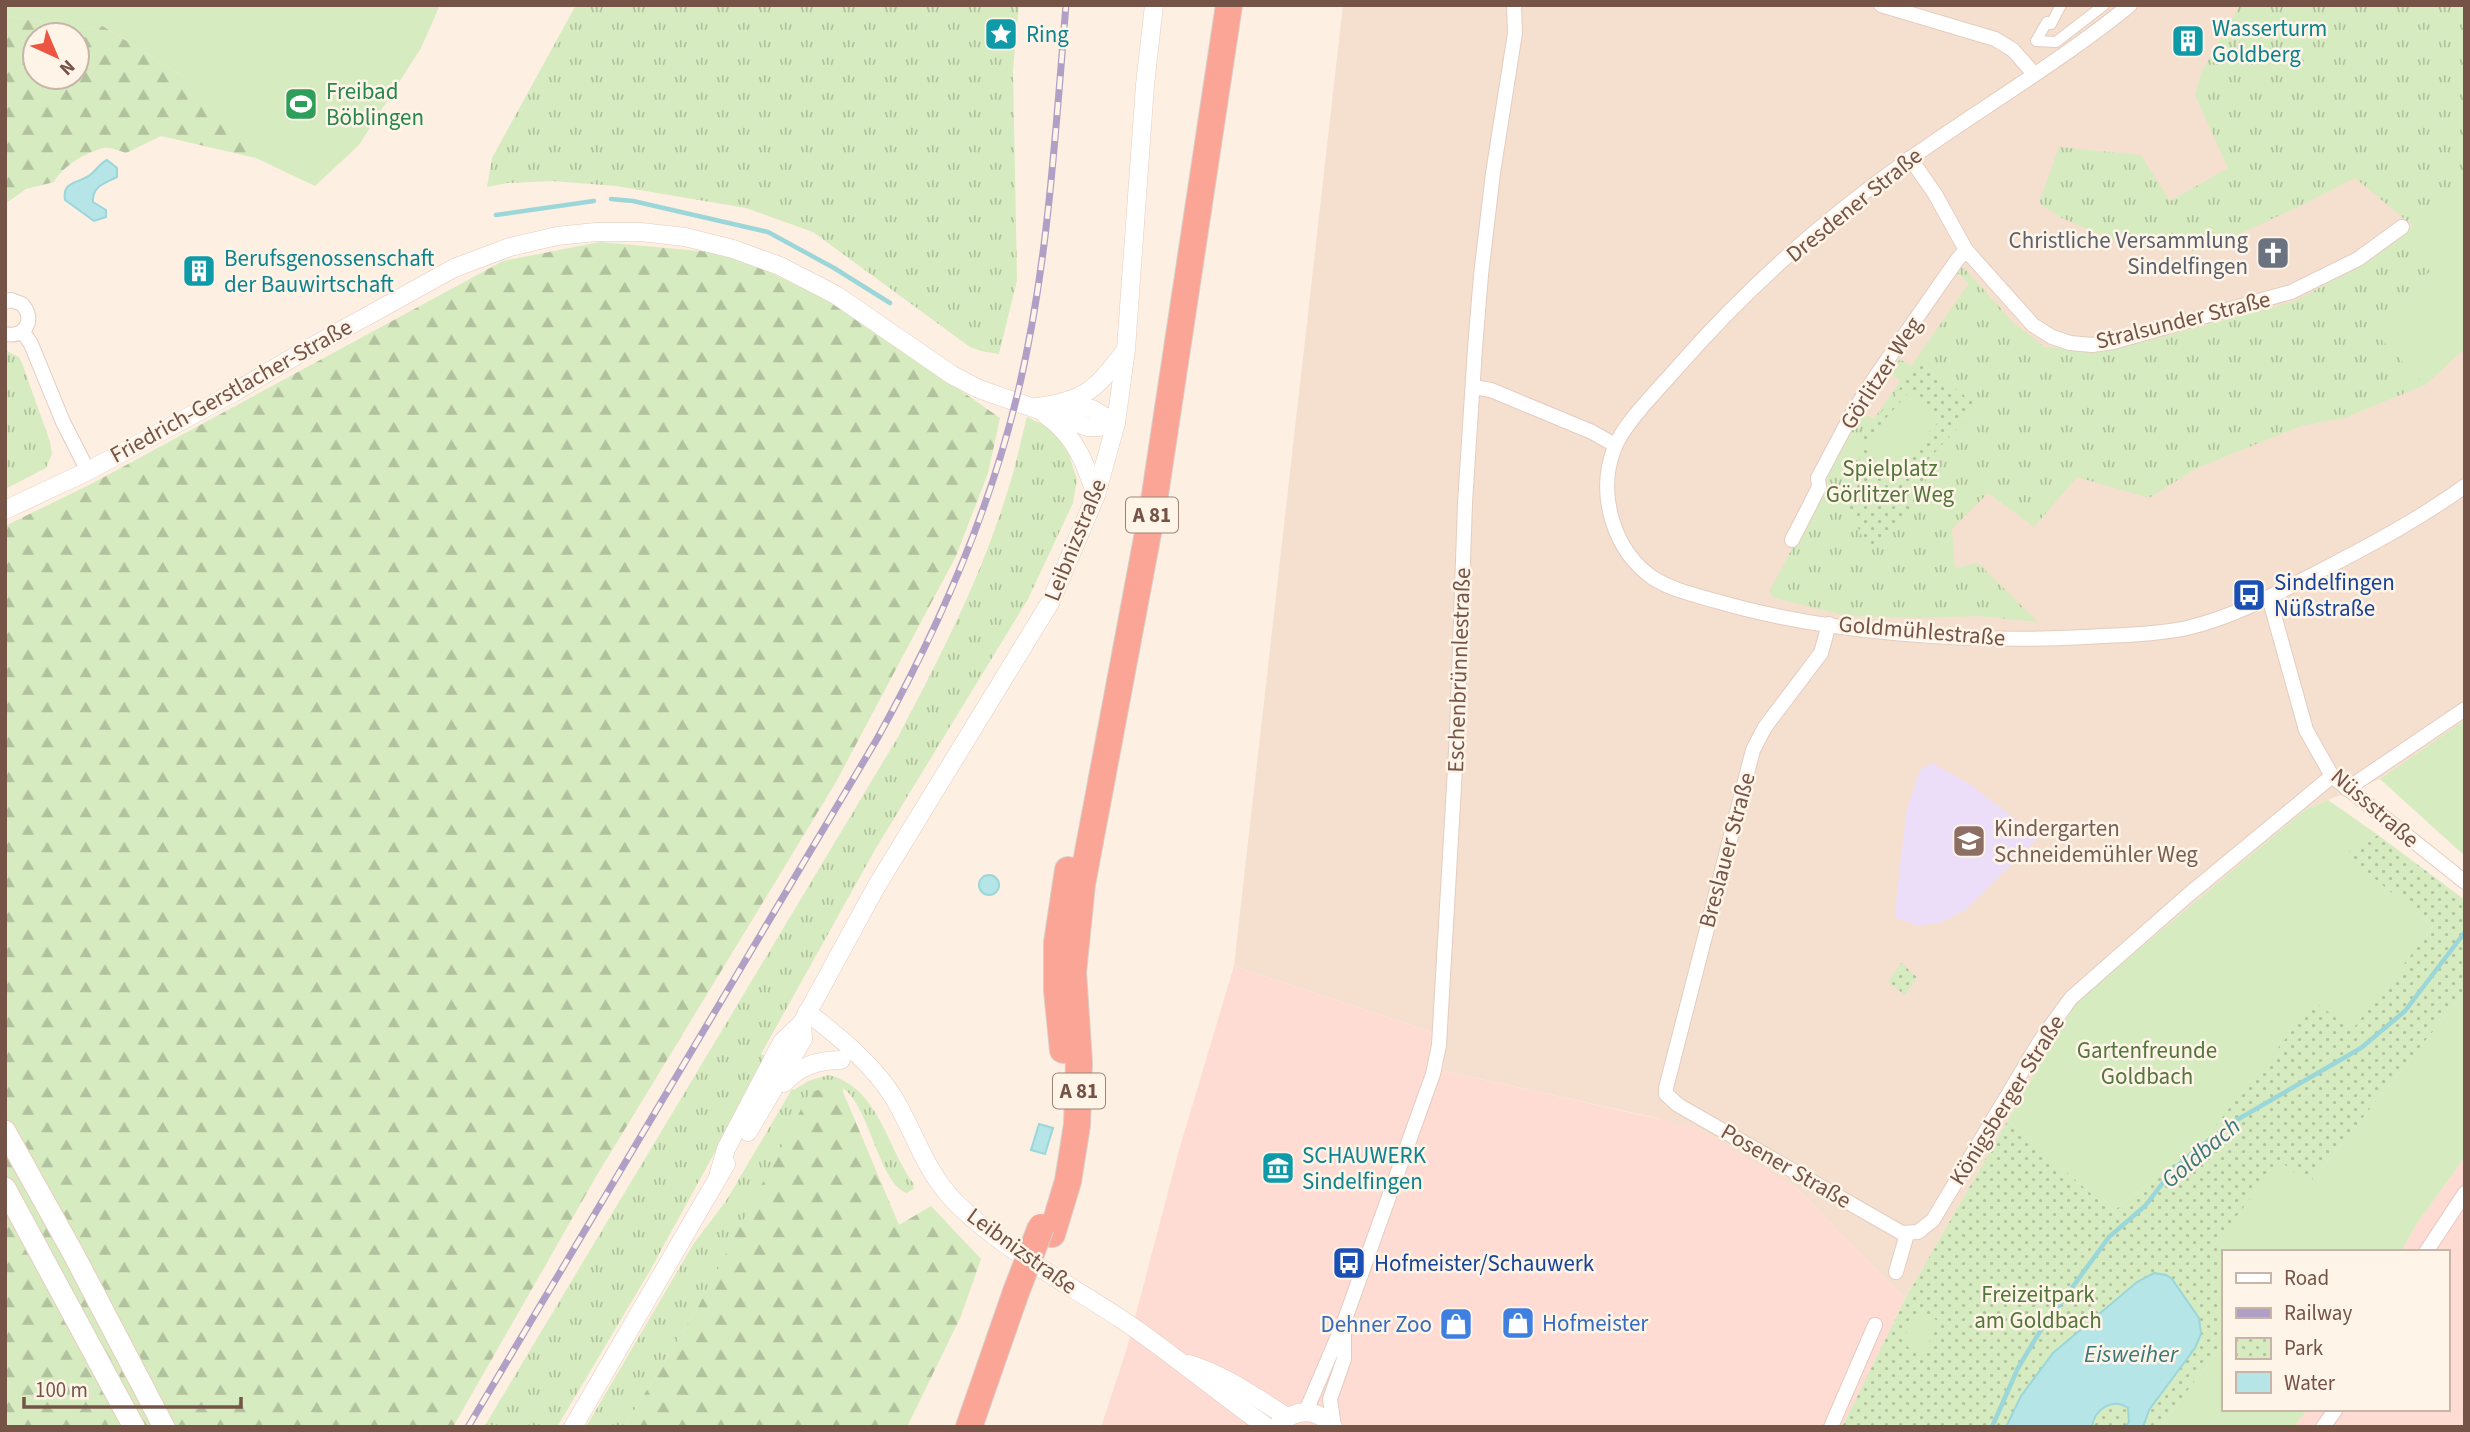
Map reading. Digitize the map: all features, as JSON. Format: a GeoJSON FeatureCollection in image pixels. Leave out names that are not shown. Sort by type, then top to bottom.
{"type":"FeatureCollection","features":[{"type":"Feature","properties":{"kind":"highway","name":"A 81"},"geometry":{"type":"LineString","coordinates":[[969,1427],[1046,1230],[1059,1159],[1065,1098],[1063,1041],[1057,990],[1060,915],[1135,514],[1214,5]]}},
{"type":"Feature","properties":{"kind":"highway","name":"A 81"},"geometry":{"type":"LineString","coordinates":[[1046,1230],[1062,1207],[1077,1125],[1079,1052],[1073,972],[1082,884],[1154,501],[1229,5]]}},
{"type":"Feature","properties":{"kind":"highway","name":"A 81"},"geometry":{"type":"LineString","coordinates":[[981,1427],[1022,1295]]}},
{"type":"Feature","properties":{"kind":"main road"},"geometry":{"type":"LineString","coordinates":[[5,1131],[73,1253],[164,1427]]}},
{"type":"Feature","properties":{"kind":"main road"},"geometry":{"type":"LineString","coordinates":[[5,1188],[134,1427]]}},
{"type":"Feature","properties":{"kind":"street","name":"Leibnizstraße"},"geometry":{"type":"LineString","coordinates":[[873,1073],[841,1060],[812,1043],[804,1018],[876,887],[1051,601],[1096,495],[1116,423],[1126,349],[1142,123],[1154,5]]}},
{"type":"Feature","properties":{"kind":"street","name":"Eschenbrünnlestraße"},"geometry":{"type":"LineString","coordinates":[[1306,1411],[1344,1322],[1433,1074],[1439,1045],[1457,734],[1464,516],[1473,387],[1482,266],[1497,142],[1515,33],[1514,5]]}},
{"type":"Feature","properties":{"kind":"street"},"geometry":{"type":"LineString","coordinates":[[1881,5],[1995,39],[2013,51],[2034,74]]}},
{"type":"Feature","properties":{"kind":"street"},"geometry":{"type":"LineString","coordinates":[[2061,5],[2036,41],[2056,42],[2104,5]]}},
{"type":"Feature","properties":{"kind":"street","name":"Dresdener Straße"},"geometry":{"type":"LineString","coordinates":[[1615,445],[1690,353],[1829,220],[1910,158],[2101,29],[2130,5]]}},
{"type":"Feature","properties":{"kind":"street","name":"Stralsunder Straße"},"geometry":{"type":"LineString","coordinates":[[1910,158],[1935,194],[1966,250],[2021,314],[2042,332],[2070,343],[2092,345],[2113,342],[2291,292],[2358,259],[2402,227]]}},
{"type":"Feature","properties":{"kind":"street","name":"Friedrich-Gerstlacher-Straße"},"geometry":{"type":"LineString","coordinates":[[5,510],[88,471],[233,393],[454,268],[510,247],[557,236],[596,232],[641,232],[685,237],[733,249],[780,266],[836,295],[951,375],[979,389],[1088,427],[1116,423]]}},
{"type":"Feature","properties":{"kind":"street","name":"Görlitzer Weg"},"geometry":{"type":"LineString","coordinates":[[1792,540],[1819,487],[1818,478],[1853,412],[1925,305],[1966,250]]}},
{"type":"Feature","properties":{"kind":"street"},"geometry":{"type":"LineString","coordinates":[[5,302],[17,301],[27,310],[29,322],[23,332],[5,334]]}},
{"type":"Feature","properties":{"kind":"street"},"geometry":{"type":"LineString","coordinates":[[23,332],[32,346],[63,422],[88,471]]}},
{"type":"Feature","properties":{"kind":"street","name":"Friedrich-Gerstlacher-Straße"},"geometry":{"type":"LineString","coordinates":[[1064,404],[1095,388],[1126,349]]}},
{"type":"Feature","properties":{"kind":"street"},"geometry":{"type":"LineString","coordinates":[[1473,387],[1491,390],[1592,432],[1615,445]]}},
{"type":"Feature","properties":{"kind":"street","name":"Friedrich-Gerstlacher-Straße"},"geometry":{"type":"LineString","coordinates":[[1036,407],[1064,404],[1092,409],[1116,423]]}},
{"type":"Feature","properties":{"kind":"street","name":"Friedrich-Gerstlacher-Straße"},"geometry":{"type":"LineString","coordinates":[[1036,407],[1058,424],[1080,452],[1096,495]]}},
{"type":"Feature","properties":{"kind":"street","name":"Goldmühlestraße"},"geometry":{"type":"LineString","coordinates":[[1615,445],[1606,485],[1615,527],[1625,547],[1655,579],[1676,589],[1729,605],[1797,620],[1955,637],[2036,639],[2108,636],[2188,627],[2231,615],[2421,516],[2465,486]]}},
{"type":"Feature","properties":{"kind":"street","name":"Nüssstraße"},"geometry":{"type":"LineString","coordinates":[[2269,597],[2306,730],[2332,776],[2465,882]]}},
{"type":"Feature","properties":{"kind":"street","name":"Breslauer Straße"},"geometry":{"type":"LineString","coordinates":[[1666,1094],[1667,1078],[1753,750],[1765,727],[1821,653],[1829,624]]}},
{"type":"Feature","properties":{"kind":"street"},"geometry":{"type":"LineString","coordinates":[[2347,789],[2465,709]]}},
{"type":"Feature","properties":{"kind":"street","name":"Königsberger Straße"},"geometry":{"type":"LineString","coordinates":[[1907,1234],[1918,1233],[1933,1220],[2040,1041],[2071,998],[2187,896],[2332,776]]}},
{"type":"Feature","properties":{"kind":"street","name":"Leibnizstraße"},"geometry":{"type":"LineString","coordinates":[[804,1018],[847,1045],[873,1073],[894,1099],[936,1180],[955,1202],[1005,1244],[1183,1362],[1216,1391],[1267,1427]]}},
{"type":"Feature","properties":{"kind":"street"},"geometry":{"type":"LineString","coordinates":[[573,1427],[719,1174],[742,1143],[803,1039],[804,1018]]}},
{"type":"Feature","properties":{"kind":"street"},"geometry":{"type":"LineString","coordinates":[[719,1174],[726,1149],[782,1042],[804,1018]]}},
{"type":"Feature","properties":{"kind":"street"},"geometry":{"type":"LineString","coordinates":[[761,1110],[800,1069],[816,1062],[841,1060]]}},
{"type":"Feature","properties":{"kind":"street","name":"Posener Straße"},"geometry":{"type":"LineString","coordinates":[[1666,1094],[1678,1105],[1897,1231],[1907,1234]]}},
{"type":"Feature","properties":{"kind":"street"},"geometry":{"type":"LineString","coordinates":[[2427,1250],[2465,1193]]}},
{"type":"Feature","properties":{"kind":"street"},"geometry":{"type":"LineString","coordinates":[[1896,1272],[1907,1234]]}},
{"type":"Feature","properties":{"kind":"street","name":"Eschenbrünnlestraße"},"geometry":{"type":"LineString","coordinates":[[1334,1427],[1330,1399],[1344,1359],[1344,1322]]}},
{"type":"Feature","properties":{"kind":"street"},"geometry":{"type":"LineString","coordinates":[[1831,1427],[1875,1325]]}},
{"type":"Feature","properties":{"kind":"street","name":"Leibnizstraße"},"geometry":{"type":"LineString","coordinates":[[1183,1362],[1225,1378],[1282,1422]]}},
{"type":"Feature","properties":{"kind":"street"},"geometry":{"type":"LineString","coordinates":[[1282,1422],[1306,1411],[1322,1416],[1334,1427]]}},
{"type":"Feature","properties":{"kind":"street"},"geometry":{"type":"LineString","coordinates":[[2323,1427],[2335,1411]]}},
{"type":"Feature","properties":{"kind":"shaded area"},"geometry":{"type":"Polygon","coordinates":[[[1343,5],[2465,5],[2465,720],[2380,779],[2306,809],[2076,1002],[1905,1299],[1795,1187],[1657,1118],[1444,1071],[1444,1036],[1234,966],[1343,5]]]}},
{"type":"Feature","properties":{"kind":"shaded area","name":"Kindergarten Schneidemühler Weg"},"geometry":{"type":"Polygon","coordinates":[[[1932,763],[1968,783],[2039,837],[1965,910],[1942,922],[1918,926],[1895,917],[1907,808],[1920,770],[1932,763]]]}},
{"type":"Feature","properties":{"kind":"shaded area"},"geometry":{"type":"Polygon","coordinates":[[[1234,966],[1444,1036],[1444,1071],[1695,1127],[1795,1187],[1905,1299],[1842,1427],[1101,1427],[1127,1348],[1179,1150],[1234,966]]]}},
{"type":"Feature","properties":{"kind":"shaded area"},"geometry":{"type":"Polygon","coordinates":[[[2465,1157],[2465,1427],[2294,1427],[2306,1411],[2449,1411],[2449,1250],[2402,1250],[2416,1225],[2465,1157]]]}},
{"type":"Feature","properties":{"kind":"green space","name":"Freibad Böblingen"},"geometry":{"type":"Polygon","coordinates":[[[5,5],[440,5],[421,48],[359,145],[315,186],[256,158],[245,129],[187,79],[103,26],[91,28],[91,21],[38,21],[5,16],[5,5]]]}},
{"type":"Feature","properties":{"kind":"green space"},"geometry":{"type":"Polygon","coordinates":[[[576,5],[1019,5],[1013,70],[1017,280],[999,354],[970,347],[813,232],[746,208],[616,186],[552,181],[507,183],[487,187],[492,158],[576,5]]]}},
{"type":"Feature","properties":{"kind":"green space"},"geometry":{"type":"Polygon","coordinates":[[[2240,5],[2465,5],[2465,348],[2425,385],[2344,418],[2301,426],[2195,469],[2149,498],[2077,477],[2034,527],[1988,493],[1952,529],[1955,568],[1978,563],[2038,622],[1977,616],[1848,616],[1774,598],[1769,592],[1816,503],[1828,478],[1828,465],[1857,411],[1874,419],[1900,381],[1890,373],[1900,359],[1911,366],[1969,283],[1957,273],[1960,268],[1964,268],[2014,323],[2045,347],[2097,350],[2147,341],[2295,301],[2347,273],[2413,226],[2355,178],[2202,251],[2134,249],[2062,218],[2039,203],[2059,147],[2141,155],[2170,201],[2228,168],[2195,95],[2201,73],[2240,5]]]}},
{"type":"Feature","properties":{"kind":"green space"},"geometry":{"type":"Polygon","coordinates":[[[5,16],[38,21],[21,21],[21,91],[91,91],[91,28],[103,26],[187,79],[211,98],[246,129],[256,158],[161,136],[126,153],[107,148],[97,150],[69,165],[54,182],[26,189],[5,204],[5,16]]]}},
{"type":"Feature","properties":{"kind":"green space"},"geometry":{"type":"Polygon","coordinates":[[[2465,178],[2465,348],[2425,385],[2375,333],[2430,271],[2410,247],[2420,224],[2465,178]]]}},
{"type":"Feature","properties":{"kind":"green space"},"geometry":{"type":"Polygon","coordinates":[[[600,242],[732,254],[845,309],[1000,418],[988,473],[956,556],[836,782],[597,1175],[453,1427],[5,1427],[5,526],[93,483],[503,261],[600,242]]]}},
{"type":"Feature","properties":{"kind":"green space"},"geometry":{"type":"Polygon","coordinates":[[[5,350],[19,357],[22,363],[52,454],[46,468],[5,489],[5,350]]]}},
{"type":"Feature","properties":{"kind":"green space","name":"Spielplatz Görlitzer Weg"},"geometry":{"type":"Polygon","coordinates":[[[1920,362],[1978,406],[1924,464],[1926,501],[1868,548],[1843,498],[1856,478],[1864,435],[1920,362]]]}},
{"type":"Feature","properties":{"kind":"green space"},"geometry":{"type":"Polygon","coordinates":[[[1910,391],[1941,419],[1894,470],[1864,443],[1910,391]]]}},
{"type":"Feature","properties":{"kind":"green space"},"geometry":{"type":"Polygon","coordinates":[[[1027,417],[1051,428],[1070,447],[1069,455],[1077,479],[1073,503],[1028,599],[876,848],[761,1054],[767,1057],[648,1274],[557,1427],[484,1427],[898,737],[943,649],[984,558],[1009,486],[1027,417]]]}},
{"type":"Feature","properties":{"kind":"green space"},"geometry":{"type":"Polygon","coordinates":[[[2465,720],[2465,856],[2380,779],[2465,720]]]}},
{"type":"Feature","properties":{"kind":"green space","name":"Gartenfreunde Goldbach"},"geometry":{"type":"Polygon","coordinates":[[[2328,800],[2378,835],[2345,854],[2433,927],[2352,1030],[2315,1002],[2202,1142],[2112,1212],[2008,1120],[2076,1002],[2306,809],[2328,800]]]}},
{"type":"Feature","properties":{"kind":"green space","name":"Freizeitpark am Goldbach"},"geometry":{"type":"Polygon","coordinates":[[[2378,835],[2465,900],[2465,992],[2309,1184],[2217,1241],[2228,1250],[2222,1250],[2222,1345],[2160,1427],[1842,1427],[1905,1299],[2008,1120],[2112,1212],[2202,1142],[2315,1001],[2352,1029],[2433,927],[2344,854],[2378,835]]]}},
{"type":"Feature","properties":{"kind":"green space"},"geometry":{"type":"Polygon","coordinates":[[[1901,963],[1917,977],[1905,995],[1888,982],[1901,963]]]}},
{"type":"Feature","properties":{"kind":"green space"},"geometry":{"type":"Polygon","coordinates":[[[2465,992],[2465,1157],[2416,1225],[2402,1250],[2228,1250],[2217,1241],[2280,1161],[2309,1184],[2465,992]]]}},
{"type":"Feature","properties":{"kind":"green space"},"geometry":{"type":"Polygon","coordinates":[[[829,1075],[846,1082],[871,1106],[914,1184],[913,1189],[907,1193],[897,1187],[889,1175],[860,1111],[843,1088],[844,1084],[697,1309],[624,1427],[586,1427],[694,1243],[726,1201],[792,1089],[829,1075]]]}},
{"type":"Feature","properties":{"kind":"green space"},"geometry":{"type":"Polygon","coordinates":[[[844,1084],[843,1092],[899,1225],[931,1206],[981,1259],[961,1316],[907,1427],[624,1427],[697,1309],[810,1092],[844,1084]]]}},
{"type":"Feature","properties":{"kind":"green space"},"geometry":{"type":"Polygon","coordinates":[[[1919,1310],[1940,1322],[1922,1355],[1901,1343],[1919,1310]]]}},
{"type":"Feature","properties":{"kind":"green space"},"geometry":{"type":"Polygon","coordinates":[[[2222,1345],[2222,1411],[2306,1411],[2294,1427],[2160,1427],[2222,1345]]]}},
{"type":"Feature","properties":{"kind":"water"},"geometry":{"type":"Polygon","coordinates":[[[107,160],[117,168],[117,177],[94,192],[93,202],[106,210],[106,217],[94,221],[65,200],[66,189],[90,175],[107,160]]]}},
{"type":"Feature","properties":{"kind":"water"},"geometry":{"type":"Polygon","coordinates":[[[989,875],[996,878],[999,885],[996,892],[989,895],[982,892],[979,885],[982,878],[989,875]]]}},
{"type":"Feature","properties":{"kind":"water"},"geometry":{"type":"Polygon","coordinates":[[[1039,1124],[1053,1128],[1045,1154],[1031,1150],[1039,1124]]]}},
{"type":"Feature","properties":{"kind":"water","name":"Eisweiher"},"geometry":{"type":"Polygon","coordinates":[[[2154,1273],[2172,1279],[2199,1318],[2201,1334],[2195,1348],[2149,1410],[2143,1427],[2125,1427],[2129,1422],[2128,1408],[2116,1404],[2100,1411],[2092,1427],[2006,1427],[2021,1396],[2053,1353],[2137,1282],[2154,1273]]]}},
{"type":"Feature","properties":{"kind":"waterway"},"geometry":{"type":"LineString","coordinates":[[611,199],[633,201],[768,232],[890,303]]}},
{"type":"Feature","properties":{"kind":"waterway"},"geometry":{"type":"LineString","coordinates":[[496,215],[594,201]]}},
{"type":"Feature","properties":{"kind":"waterway","name":"Goldbach"},"geometry":{"type":"LineString","coordinates":[[1992,1427],[2018,1368],[2039,1333],[2109,1237],[2145,1206],[2172,1171],[2235,1121],[2361,1048],[2405,1011],[2465,932]]}},
{"type":"Feature","properties":{"kind":"railway"},"geometry":{"type":"LineString","coordinates":[[468,1427],[877,739],[920,657],[959,572],[1005,441],[1028,348],[1049,202],[1066,5]]}},
{"type":"Feature","properties":{"kind":"place","name":"Ring"},"geometry":{"type":"Point","coordinates":[1001,34]}},
{"type":"Feature","properties":{"kind":"place","name":"Wasserturm Goldberg"},"geometry":{"type":"Point","coordinates":[2188,41]}},
{"type":"Feature","properties":{"kind":"place","name":"Freibad Böblingen"},"geometry":{"type":"Point","coordinates":[301,104]}},
{"type":"Feature","properties":{"kind":"place","name":"Christliche Versammlung Sindelfingen"},"geometry":{"type":"Point","coordinates":[2273,253]}},
{"type":"Feature","properties":{"kind":"place","name":"Berufsgenossenschaft der Bauwirtschaft"},"geometry":{"type":"Point","coordinates":[199,271]}},
{"type":"Feature","properties":{"kind":"place","name":"Sindelfingen Nüßstraße"},"geometry":{"type":"Point","coordinates":[2249,595]}},
{"type":"Feature","properties":{"kind":"place","name":"Kindergarten Schneidemühler Weg"},"geometry":{"type":"Point","coordinates":[1969,841]}},
{"type":"Feature","properties":{"kind":"place","name":"SCHAUWERK Sindelfingen"},"geometry":{"type":"Point","coordinates":[1278,1168]}},
{"type":"Feature","properties":{"kind":"place","name":"Hofmeister/Schauwerk"},"geometry":{"type":"Point","coordinates":[1349,1263]}},
{"type":"Feature","properties":{"kind":"place","name":"Hofmeister"},"geometry":{"type":"Point","coordinates":[1518,1323]}},
{"type":"Feature","properties":{"kind":"place","name":"Dehner Zoo"},"geometry":{"type":"Point","coordinates":[1456,1324]}}]}
